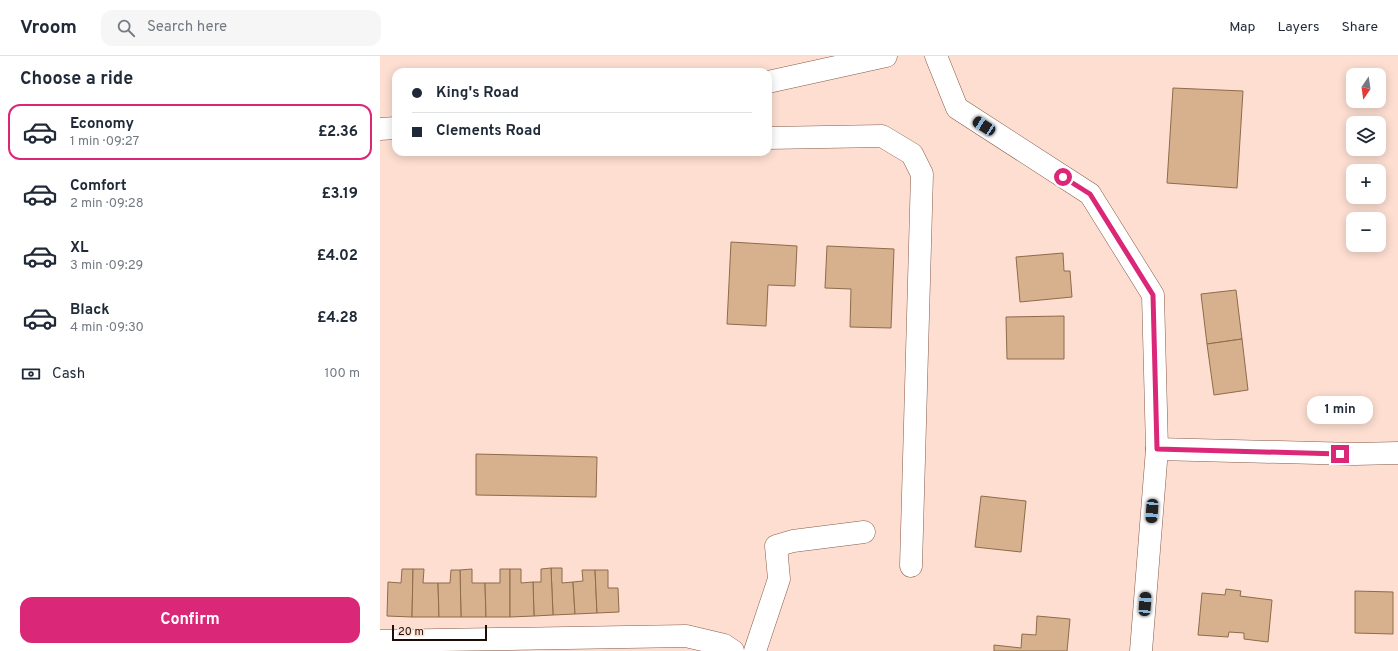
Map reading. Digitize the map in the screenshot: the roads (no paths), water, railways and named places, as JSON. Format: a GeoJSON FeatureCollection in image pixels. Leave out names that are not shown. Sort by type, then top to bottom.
{"type":"FeatureCollection","features":[{"type":"Feature","properties":{"kind":"street"},"geometry":{"type":"LineString","coordinates":[[772,81],[886,56]]}},
{"type":"Feature","properties":{"kind":"street"},"geometry":{"type":"LineString","coordinates":[[936,56],[957,108],[1090,194],[1153,295],[1157,449],[1142,651]]}},
{"type":"Feature","properties":{"kind":"street"},"geometry":{"type":"LineString","coordinates":[[380,129],[392,128]]}},
{"type":"Feature","properties":{"kind":"street"},"geometry":{"type":"LineString","coordinates":[[772,138],[882,136],[912,154],[922,174],[911,566]]}},
{"type":"Feature","properties":{"kind":"street"},"geometry":{"type":"LineString","coordinates":[[1157,449],[1398,454]]}},
{"type":"Feature","properties":{"kind":"street"},"geometry":{"type":"LineString","coordinates":[[755,651],[779,579],[776,546],[793,540],[864,532]]}},
{"type":"Feature","properties":{"kind":"street"},"geometry":{"type":"LineString","coordinates":[[380,641],[686,636],[705,646],[724,645],[733,651]]}}]}
